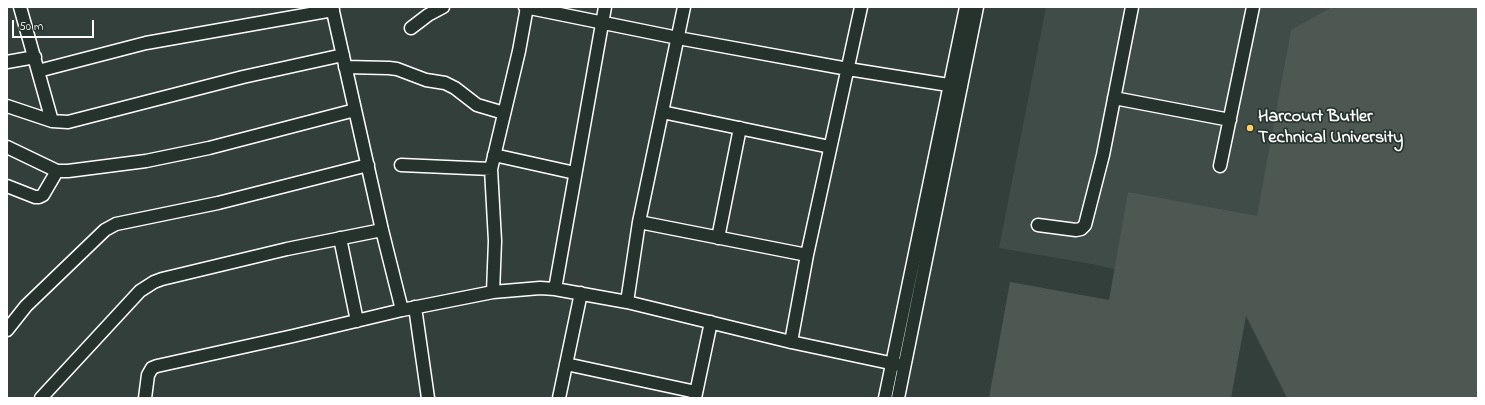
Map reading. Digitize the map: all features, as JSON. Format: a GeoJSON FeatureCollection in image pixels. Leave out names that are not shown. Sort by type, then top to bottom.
{"type":"FeatureCollection","features":[{"type":"Feature","properties":{"kind":"street"},"geometry":{"type":"LineString","coordinates":[[411,28],[428,15],[443,7]]}},
{"type":"Feature","properties":{"kind":"street"},"geometry":{"type":"LineString","coordinates":[[493,292],[496,241],[491,169],[519,50],[526,7],[678,38],[848,69],[956,86]]}},
{"type":"Feature","properties":{"kind":"street"},"geometry":{"type":"LineString","coordinates":[[555,289],[606,7]]}},
{"type":"Feature","properties":{"kind":"street"},"geometry":{"type":"LineString","coordinates":[[627,302],[639,222],[684,7]]}},
{"type":"Feature","properties":{"kind":"street"},"geometry":{"type":"LineString","coordinates":[[791,342],[830,147],[861,7]]}},
{"type":"Feature","properties":{"kind":"street"},"geometry":{"type":"LineString","coordinates":[[956,86],[966,7]]}},
{"type":"Feature","properties":{"kind":"street"},"geometry":{"type":"LineString","coordinates":[[885,398],[898,365],[956,86],[977,7]]}},
{"type":"Feature","properties":{"kind":"street"},"geometry":{"type":"LineString","coordinates":[[1038,225],[1076,230],[1081,229],[1085,225],[1103,155],[1132,7]]}},
{"type":"Feature","properties":{"kind":"street"},"geometry":{"type":"LineString","coordinates":[[1220,166],[1253,7]]}},
{"type":"Feature","properties":{"kind":"street"},"geometry":{"type":"LineString","coordinates":[[23,8],[34,58],[52,121]]}},
{"type":"Feature","properties":{"kind":"street"},"geometry":{"type":"LineString","coordinates":[[38,71],[146,43],[333,8],[382,230],[402,310]]}},
{"type":"Feature","properties":{"kind":"street"},"geometry":{"type":"LineString","coordinates":[[7,106],[52,121],[68,122],[243,77],[343,55]]}},
{"type":"Feature","properties":{"kind":"street"},"geometry":{"type":"LineString","coordinates":[[7,62],[34,58]]}},
{"type":"Feature","properties":{"kind":"street"},"geometry":{"type":"LineString","coordinates":[[345,67],[397,69],[426,80],[450,84],[477,105],[504,113]]}},
{"type":"Feature","properties":{"kind":"street"},"geometry":{"type":"LineString","coordinates":[[1114,98],[1230,120]]}},
{"type":"Feature","properties":{"kind":"street"},"geometry":{"type":"LineString","coordinates":[[7,147],[57,171],[68,171],[146,161],[238,141],[355,110]]}},
{"type":"Feature","properties":{"kind":"street"},"geometry":{"type":"LineString","coordinates":[[662,112],[830,147]]}},
{"type":"Feature","properties":{"kind":"street"},"geometry":{"type":"LineString","coordinates":[[718,238],[740,128]]}},
{"type":"Feature","properties":{"kind":"street"},"geometry":{"type":"LineString","coordinates":[[494,155],[575,173]]}},
{"type":"Feature","properties":{"kind":"street"},"geometry":{"type":"LineString","coordinates":[[7,330],[32,301],[105,230],[116,224],[260,193],[368,165]]}},
{"type":"Feature","properties":{"kind":"street"},"geometry":{"type":"LineString","coordinates":[[401,165],[491,169]]}},
{"type":"Feature","properties":{"kind":"street"},"geometry":{"type":"LineString","coordinates":[[7,186],[35,197],[39,197],[43,195],[57,171]]}},
{"type":"Feature","properties":{"kind":"street"},"geometry":{"type":"LineString","coordinates":[[639,222],[808,255]]}},
{"type":"Feature","properties":{"kind":"street"},"geometry":{"type":"LineString","coordinates":[[41,398],[135,296],[147,286],[162,279],[286,249],[382,230]]}},
{"type":"Feature","properties":{"kind":"street"},"geometry":{"type":"LineString","coordinates":[[340,238],[357,321]]}},
{"type":"Feature","properties":{"kind":"street"},"geometry":{"type":"LineString","coordinates":[[145,398],[148,375],[152,368],[156,366],[415,307],[493,292],[540,288],[581,293],[627,302],[791,342],[898,365]]}},
{"type":"Feature","properties":{"kind":"street"},"geometry":{"type":"LineString","coordinates":[[559,398],[581,293]]}},
{"type":"Feature","properties":{"kind":"street"},"geometry":{"type":"LineString","coordinates":[[415,307],[428,398]]}},
{"type":"Feature","properties":{"kind":"street"},"geometry":{"type":"LineString","coordinates":[[566,364],[696,395],[710,322]]}},
{"type":"Feature","properties":{"kind":"street"},"geometry":{"type":"LineString","coordinates":[[898,365],[898,398]]}},
{"type":"Feature","properties":{"kind":"shaded area","name":"Harcourt Butler Technical University"},"geometry":{"type":"Polygon","coordinates":[[[1046,7],[1478,7],[1478,351],[1092,264],[999,248],[1046,7]]]}},
{"type":"Feature","properties":{"kind":"shaded area"},"geometry":{"type":"Polygon","coordinates":[[[1332,7],[1478,7],[1478,398],[1287,398],[1246,316],[1231,398],[989,398],[1010,282],[1109,300],[1128,192],[1257,216],[1291,30],[1332,7]]]}},
{"type":"Feature","properties":{"kind":"place","name":"Harcourt Butler Technical University"},"geometry":{"type":"Point","coordinates":[1250,128]}}]}
